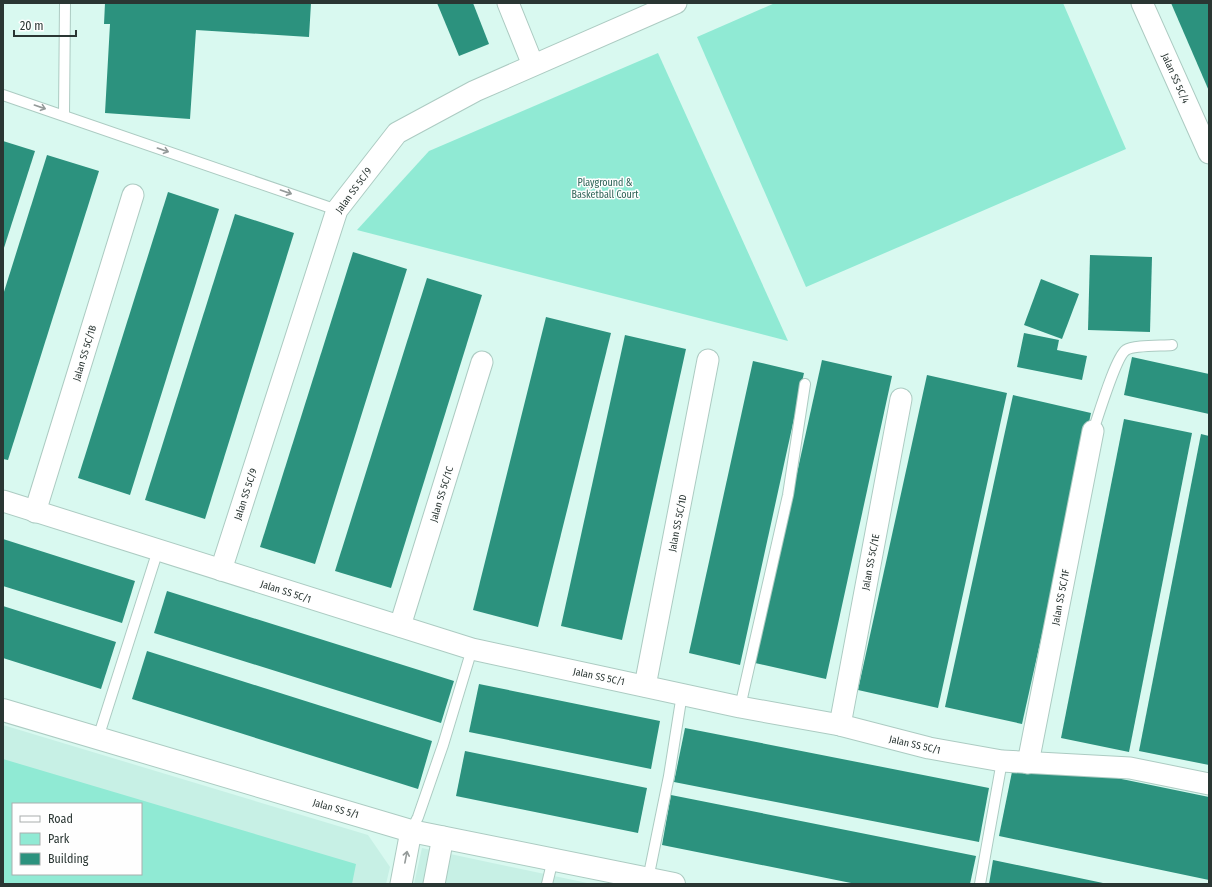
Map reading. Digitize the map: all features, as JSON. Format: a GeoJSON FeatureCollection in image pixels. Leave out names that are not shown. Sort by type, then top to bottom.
{"type":"FeatureCollection","features":[{"type":"Feature","properties":{"kind":"street"},"geometry":{"type":"LineString","coordinates":[[508,3],[534,65]]}},
{"type":"Feature","properties":{"kind":"street","name":"Jalan SS 5C/9"},"geometry":{"type":"LineString","coordinates":[[221,570],[337,210],[397,133],[475,91],[676,3]]}},
{"type":"Feature","properties":{"kind":"street","name":"Jalan SS 5C/4"},"geometry":{"type":"LineString","coordinates":[[1142,3],[1208,147]]}},
{"type":"Feature","properties":{"kind":"street","name":"Jalan SS 5C/1B"},"geometry":{"type":"LineString","coordinates":[[35,512],[133,195]]}},
{"type":"Feature","properties":{"kind":"street","name":"Jalan SS 5C/1D"},"geometry":{"type":"LineString","coordinates":[[645,686],[708,360]]}},
{"type":"Feature","properties":{"kind":"street","name":"Jalan SS 5C/1C"},"geometry":{"type":"LineString","coordinates":[[400,626],[482,362]]}},
{"type":"Feature","properties":{"kind":"street","name":"Jalan SS 5C/1E"},"geometry":{"type":"LineString","coordinates":[[840,726],[901,399]]}},
{"type":"Feature","properties":{"kind":"street","name":"Jalan SS 5C/1F"},"geometry":{"type":"LineString","coordinates":[[1028,763],[1093,431]]}},
{"type":"Feature","properties":{"kind":"street","name":"Jalan SS 5C/1"},"geometry":{"type":"LineString","coordinates":[[3,502],[472,649],[740,707],[840,726],[929,748],[1002,761],[1130,768],[1209,784]]}},
{"type":"Feature","properties":{"kind":"street","name":"Jalan SS 5/1"},"geometry":{"type":"LineString","coordinates":[[3,710],[411,830],[553,859],[647,881],[674,884]]}},
{"type":"Feature","properties":{"kind":"street"},"geometry":{"type":"LineString","coordinates":[[401,884],[411,830]]}},
{"type":"Feature","properties":{"kind":"street"},"geometry":{"type":"LineString","coordinates":[[434,884],[443,837]]}},
{"type":"Feature","properties":{"kind":"lane"},"geometry":{"type":"LineString","coordinates":[[64,116],[65,3]]}},
{"type":"Feature","properties":{"kind":"lane"},"geometry":{"type":"LineString","coordinates":[[3,95],[337,210]]}},
{"type":"Feature","properties":{"kind":"lane"},"geometry":{"type":"LineString","coordinates":[[1093,431],[1114,373],[1126,350],[1172,345]]}},
{"type":"Feature","properties":{"kind":"lane"},"geometry":{"type":"LineString","coordinates":[[740,707],[788,495],[805,384]]}},
{"type":"Feature","properties":{"kind":"lane"},"geometry":{"type":"LineString","coordinates":[[98,738],[158,550]]}},
{"type":"Feature","properties":{"kind":"lane"},"geometry":{"type":"LineString","coordinates":[[411,830],[418,817],[443,745],[472,649]]}},
{"type":"Feature","properties":{"kind":"lane"},"geometry":{"type":"LineString","coordinates":[[647,881],[669,776],[682,694]]}},
{"type":"Feature","properties":{"kind":"lane"},"geometry":{"type":"LineString","coordinates":[[980,884],[1002,761]]}},
{"type":"Feature","properties":{"kind":"lane"},"geometry":{"type":"LineString","coordinates":[[547,884],[553,859]]}},
{"type":"Feature","properties":{"kind":"shaded area"},"geometry":{"type":"Polygon","coordinates":[[[3,725],[368,835],[390,867],[386,884],[3,884],[3,725]]]}},
{"type":"Feature","properties":{"kind":"shaded area"},"geometry":{"type":"Polygon","coordinates":[[[422,848],[592,884],[414,884],[422,848]]]}},
{"type":"Feature","properties":{"kind":"green space"},"geometry":{"type":"Polygon","coordinates":[[[775,3],[1063,3],[1126,149],[806,287],[697,37],[775,3]]]}},
{"type":"Feature","properties":{"kind":"green space","name":"Playground & Basketball Court"},"geometry":{"type":"Polygon","coordinates":[[[658,53],[788,341],[357,230],[429,151],[658,53]]]}},
{"type":"Feature","properties":{"kind":"green space"},"geometry":{"type":"Polygon","coordinates":[[[3,759],[356,864],[352,884],[3,884],[3,759]]]}},
{"type":"Feature","properties":{"kind":"building"},"geometry":{"type":"Polygon","coordinates":[[[105,3],[311,3],[309,37],[196,30],[190,119],[105,113],[110,24],[104,24],[105,3]]]}},
{"type":"Feature","properties":{"kind":"building"},"geometry":{"type":"Polygon","coordinates":[[[437,3],[473,3],[489,44],[459,56],[437,3]]]}},
{"type":"Feature","properties":{"kind":"building"},"geometry":{"type":"Polygon","coordinates":[[[1171,3],[1209,3],[1209,91],[1171,3]]]}},
{"type":"Feature","properties":{"kind":"building"},"geometry":{"type":"Polygon","coordinates":[[[3,141],[35,151],[3,251],[3,141]]]}},
{"type":"Feature","properties":{"kind":"building"},"geometry":{"type":"Polygon","coordinates":[[[47,155],[99,171],[8,460],[3,459],[3,295],[47,155]]]}},
{"type":"Feature","properties":{"kind":"building"},"geometry":{"type":"Polygon","coordinates":[[[168,192],[219,209],[130,495],[78,478],[168,192]]]}},
{"type":"Feature","properties":{"kind":"building"},"geometry":{"type":"Polygon","coordinates":[[[235,214],[294,233],[205,519],[145,500],[235,214]]]}},
{"type":"Feature","properties":{"kind":"building"},"geometry":{"type":"Polygon","coordinates":[[[353,252],[407,269],[315,564],[260,547],[353,252]]]}},
{"type":"Feature","properties":{"kind":"building"},"geometry":{"type":"Polygon","coordinates":[[[1090,255],[1152,257],[1150,332],[1088,330],[1090,255]]]}},
{"type":"Feature","properties":{"kind":"building"},"geometry":{"type":"Polygon","coordinates":[[[427,278],[482,295],[391,588],[335,571],[427,278]]]}},
{"type":"Feature","properties":{"kind":"building"},"geometry":{"type":"Polygon","coordinates":[[[1041,279],[1079,294],[1062,339],[1024,325],[1041,279]]]}},
{"type":"Feature","properties":{"kind":"building"},"geometry":{"type":"Polygon","coordinates":[[[546,317],[611,333],[538,627],[473,610],[546,317]]]}},
{"type":"Feature","properties":{"kind":"building"},"geometry":{"type":"Polygon","coordinates":[[[1024,333],[1059,340],[1057,350],[1087,356],[1082,380],[1017,367],[1024,333]]]}},
{"type":"Feature","properties":{"kind":"building"},"geometry":{"type":"Polygon","coordinates":[[[625,335],[686,349],[622,640],[561,626],[625,335]]]}},
{"type":"Feature","properties":{"kind":"building"},"geometry":{"type":"Polygon","coordinates":[[[1132,357],[1209,374],[1209,414],[1124,395],[1132,357]]]}},
{"type":"Feature","properties":{"kind":"building"},"geometry":{"type":"Polygon","coordinates":[[[822,360],[892,376],[826,679],[755,663],[822,360]]]}},
{"type":"Feature","properties":{"kind":"building"},"geometry":{"type":"Polygon","coordinates":[[[753,361],[804,373],[740,665],[689,653],[753,361]]]}},
{"type":"Feature","properties":{"kind":"building"},"geometry":{"type":"Polygon","coordinates":[[[927,375],[1007,393],[938,708],[858,690],[927,375]]]}},
{"type":"Feature","properties":{"kind":"building"},"geometry":{"type":"Polygon","coordinates":[[[1013,395],[1091,413],[1022,724],[945,707],[1013,395]]]}},
{"type":"Feature","properties":{"kind":"building"},"geometry":{"type":"Polygon","coordinates":[[[1124,419],[1192,433],[1129,752],[1061,738],[1124,419]]]}},
{"type":"Feature","properties":{"kind":"building"},"geometry":{"type":"Polygon","coordinates":[[[1201,434],[1209,436],[1209,765],[1139,751],[1201,434]]]}},
{"type":"Feature","properties":{"kind":"building"},"geometry":{"type":"Polygon","coordinates":[[[3,539],[135,581],[122,623],[3,586],[3,539]]]}},
{"type":"Feature","properties":{"kind":"building"},"geometry":{"type":"Polygon","coordinates":[[[167,591],[454,681],[441,723],[154,633],[167,591]]]}},
{"type":"Feature","properties":{"kind":"building"},"geometry":{"type":"Polygon","coordinates":[[[3,606],[116,642],[101,689],[3,658],[3,606]]]}},
{"type":"Feature","properties":{"kind":"building"},"geometry":{"type":"Polygon","coordinates":[[[147,651],[432,741],[418,789],[132,699],[147,651]]]}},
{"type":"Feature","properties":{"kind":"building"},"geometry":{"type":"Polygon","coordinates":[[[479,684],[660,721],[651,769],[469,732],[479,684]]]}},
{"type":"Feature","properties":{"kind":"building"},"geometry":{"type":"Polygon","coordinates":[[[685,728],[989,788],[979,842],[674,782],[685,728]]]}},
{"type":"Feature","properties":{"kind":"building"},"geometry":{"type":"Polygon","coordinates":[[[465,751],[647,788],[638,833],[456,796],[465,751]]]}},
{"type":"Feature","properties":{"kind":"building"},"geometry":{"type":"Polygon","coordinates":[[[1015,757],[1209,797],[1209,880],[999,836],[1015,757]]]}},
{"type":"Feature","properties":{"kind":"building"},"geometry":{"type":"Polygon","coordinates":[[[671,795],[976,856],[970,884],[856,884],[662,845],[671,795]]]}},
{"type":"Feature","properties":{"kind":"building"},"geometry":{"type":"Polygon","coordinates":[[[993,860],[1103,883],[1103,884],[989,884],[993,860]]]}}]}
